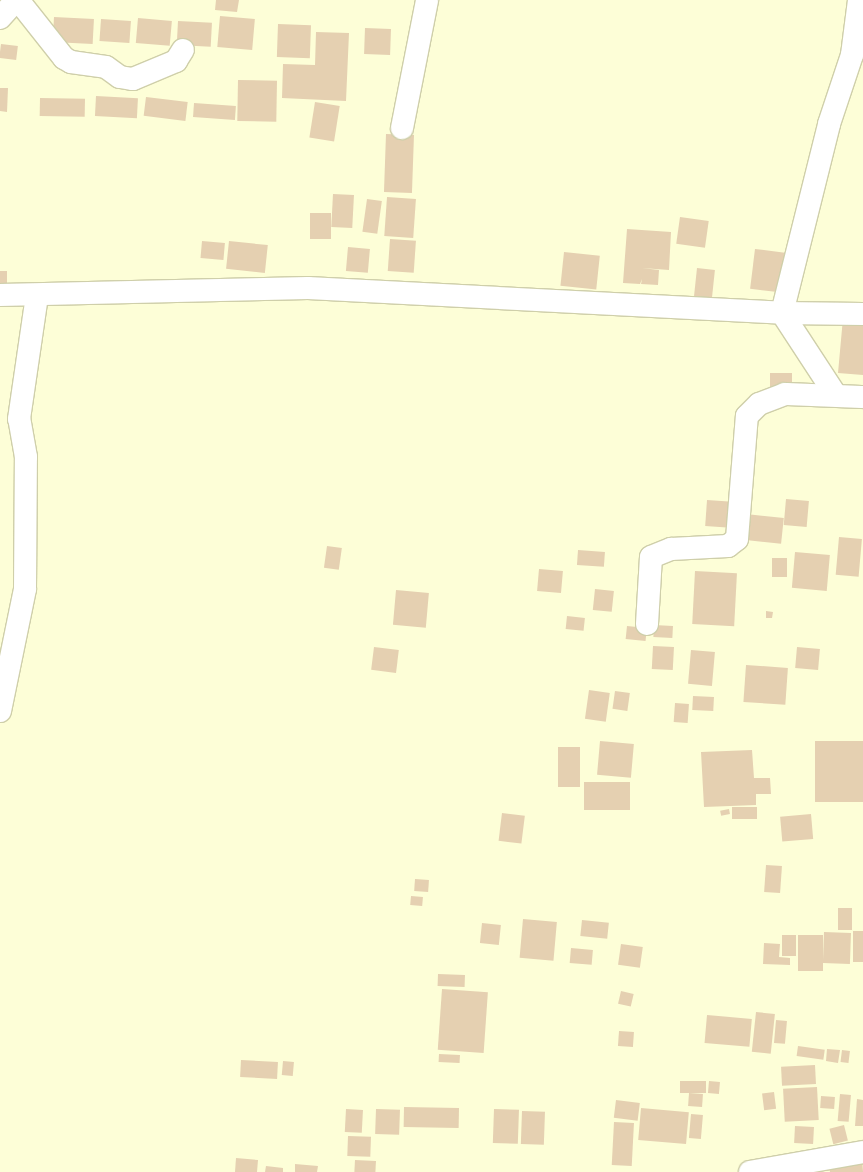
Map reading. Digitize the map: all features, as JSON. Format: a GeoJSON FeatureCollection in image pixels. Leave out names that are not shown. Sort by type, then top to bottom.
{"type":"FeatureCollection","features":[{"type":"Feature","properties":{"kind":"street"},"geometry":{"type":"LineString","coordinates":[[0,18],[17,0],[64,58],[71,62],[106,67],[120,77],[133,79],[158,66],[176,61],[183,50]]}},
{"type":"Feature","properties":{"kind":"street"},"geometry":{"type":"LineString","coordinates":[[402,128],[427,0]]}},
{"type":"Feature","properties":{"kind":"street"},"geometry":{"type":"LineString","coordinates":[[835,394],[782,313],[813,181],[858,56],[859,0]]}},
{"type":"Feature","properties":{"kind":"street"},"geometry":{"type":"LineString","coordinates":[[0,296],[308,288],[782,313],[863,314]]}},
{"type":"Feature","properties":{"kind":"street"},"geometry":{"type":"LineString","coordinates":[[0,711],[25,590],[26,457],[19,407],[37,295]]}},
{"type":"Feature","properties":{"kind":"street"},"geometry":{"type":"LineString","coordinates":[[647,624],[651,557],[671,549],[728,546],[737,539],[747,416],[759,404],[785,394],[863,396]]}},
{"type":"Feature","properties":{"kind":"street"},"geometry":{"type":"LineString","coordinates":[[750,1172],[863,1152]]}},
{"type":"Feature","properties":{"kind":"building"},"geometry":{"type":"Polygon","coordinates":[[[216,0],[239,0],[237,12],[215,10],[216,0]]]}},
{"type":"Feature","properties":{"kind":"building"},"geometry":{"type":"Polygon","coordinates":[[[220,16],[255,19],[252,50],[217,47],[220,16]]]}},
{"type":"Feature","properties":{"kind":"building"},"geometry":{"type":"Polygon","coordinates":[[[54,17],[94,19],[93,44],[53,42],[54,17]]]}},
{"type":"Feature","properties":{"kind":"building"},"geometry":{"type":"Polygon","coordinates":[[[138,18],[172,21],[170,46],[136,43],[138,18]]]}},
{"type":"Feature","properties":{"kind":"building"},"geometry":{"type":"Polygon","coordinates":[[[101,19],[131,21],[129,43],[99,41],[101,19]]]}},
{"type":"Feature","properties":{"kind":"building"},"geometry":{"type":"Polygon","coordinates":[[[178,21],[212,23],[211,47],[177,45],[178,21]]]}},
{"type":"Feature","properties":{"kind":"building"},"geometry":{"type":"Polygon","coordinates":[[[278,24],[311,25],[310,58],[277,57],[278,24]]]}},
{"type":"Feature","properties":{"kind":"building"},"geometry":{"type":"Polygon","coordinates":[[[365,28],[391,29],[390,55],[364,54],[365,28]]]}},
{"type":"Feature","properties":{"kind":"building"},"geometry":{"type":"Polygon","coordinates":[[[316,32],[349,33],[346,101],[282,98],[283,64],[315,65],[316,32]]]}},
{"type":"Feature","properties":{"kind":"building"},"geometry":{"type":"Polygon","coordinates":[[[1,44],[18,46],[16,60],[0,58],[1,44]]]}},
{"type":"Feature","properties":{"kind":"building"},"geometry":{"type":"Polygon","coordinates":[[[238,80],[277,81],[276,122],[237,121],[238,80]]]}},
{"type":"Feature","properties":{"kind":"building"},"geometry":{"type":"Polygon","coordinates":[[[0,88],[8,88],[7,112],[0,111],[0,88]]]}},
{"type":"Feature","properties":{"kind":"building"},"geometry":{"type":"Polygon","coordinates":[[[96,96],[138,98],[137,118],[95,116],[96,96]]]}},
{"type":"Feature","properties":{"kind":"building"},"geometry":{"type":"Polygon","coordinates":[[[146,97],[188,102],[185,121],[144,116],[146,97]]]}},
{"type":"Feature","properties":{"kind":"building"},"geometry":{"type":"Polygon","coordinates":[[[40,98],[85,99],[85,117],[40,116],[40,98]]]}},
{"type":"Feature","properties":{"kind":"building"},"geometry":{"type":"Polygon","coordinates":[[[315,102],[340,106],[334,141],[309,138],[315,102]]]}},
{"type":"Feature","properties":{"kind":"building"},"geometry":{"type":"Polygon","coordinates":[[[194,103],[236,106],[235,120],[193,117],[194,103]]]}},
{"type":"Feature","properties":{"kind":"building"},"geometry":{"type":"Polygon","coordinates":[[[386,134],[414,135],[412,193],[384,192],[386,134]]]}},
{"type":"Feature","properties":{"kind":"building"},"geometry":{"type":"Polygon","coordinates":[[[333,194],[354,195],[352,228],[331,227],[333,194]]]}},
{"type":"Feature","properties":{"kind":"building"},"geometry":{"type":"Polygon","coordinates":[[[387,197],[416,199],[413,238],[384,236],[387,197]]]}},
{"type":"Feature","properties":{"kind":"building"},"geometry":{"type":"Polygon","coordinates":[[[367,199],[382,201],[377,234],[362,232],[367,199]]]}},
{"type":"Feature","properties":{"kind":"building"},"geometry":{"type":"Polygon","coordinates":[[[310,213],[331,213],[331,239],[310,239],[310,213]]]}},
{"type":"Feature","properties":{"kind":"building"},"geometry":{"type":"Polygon","coordinates":[[[680,217],[709,221],[705,248],[676,244],[680,217]]]}},
{"type":"Feature","properties":{"kind":"building"},"geometry":{"type":"Polygon","coordinates":[[[627,229],[671,232],[669,270],[642,268],[659,270],[658,285],[641,284],[642,279],[640,284],[623,283],[627,229]]]}},
{"type":"Feature","properties":{"kind":"building"},"geometry":{"type":"Polygon","coordinates":[[[390,239],[416,241],[414,273],[388,271],[390,239]]]}},
{"type":"Feature","properties":{"kind":"building"},"geometry":{"type":"Polygon","coordinates":[[[202,241],[225,243],[223,260],[201,258],[202,241]]]}},
{"type":"Feature","properties":{"kind":"building"},"geometry":{"type":"Polygon","coordinates":[[[229,241],[268,245],[265,273],[226,269],[229,241]]]}},
{"type":"Feature","properties":{"kind":"building"},"geometry":{"type":"Polygon","coordinates":[[[348,247],[370,249],[368,273],[346,271],[348,247]]]}},
{"type":"Feature","properties":{"kind":"building"},"geometry":{"type":"Polygon","coordinates":[[[755,249],[787,253],[782,293],[750,289],[755,249]]]}},
{"type":"Feature","properties":{"kind":"building"},"geometry":{"type":"Polygon","coordinates":[[[564,252],[600,256],[596,290],[560,286],[564,252]]]}},
{"type":"Feature","properties":{"kind":"building"},"geometry":{"type":"Polygon","coordinates":[[[697,268],[715,270],[712,301],[694,299],[697,268]]]}},
{"type":"Feature","properties":{"kind":"building"},"geometry":{"type":"Polygon","coordinates":[[[0,271],[7,271],[7,289],[0,289],[0,271]]]}},
{"type":"Feature","properties":{"kind":"building"},"geometry":{"type":"Polygon","coordinates":[[[843,318],[863,320],[863,375],[838,373],[843,318]]]}},
{"type":"Feature","properties":{"kind":"building"},"geometry":{"type":"Polygon","coordinates":[[[770,373],[792,373],[792,389],[770,389],[770,373]]]}},
{"type":"Feature","properties":{"kind":"building"},"geometry":{"type":"Polygon","coordinates":[[[786,499],[809,501],[807,527],[784,525],[786,499]]]}},
{"type":"Feature","properties":{"kind":"building"},"geometry":{"type":"Polygon","coordinates":[[[707,500],[736,502],[734,528],[705,526],[707,500]]]}},
{"type":"Feature","properties":{"kind":"building"},"geometry":{"type":"Polygon","coordinates":[[[746,514],[784,518],[781,544],[743,540],[746,514]]]}},
{"type":"Feature","properties":{"kind":"building"},"geometry":{"type":"Polygon","coordinates":[[[839,537],[862,539],[859,577],[836,575],[839,537]]]}},
{"type":"Feature","properties":{"kind":"building"},"geometry":{"type":"Polygon","coordinates":[[[327,546],[342,548],[339,570],[324,568],[327,546]]]}},
{"type":"Feature","properties":{"kind":"building"},"geometry":{"type":"Polygon","coordinates":[[[578,550],[605,552],[604,567],[577,565],[578,550]]]}},
{"type":"Feature","properties":{"kind":"building"},"geometry":{"type":"Polygon","coordinates":[[[795,552],[830,555],[827,591],[792,588],[795,552]]]}},
{"type":"Feature","properties":{"kind":"building"},"geometry":{"type":"Polygon","coordinates":[[[772,558],[787,558],[787,577],[772,577],[772,558]]]}},
{"type":"Feature","properties":{"kind":"building"},"geometry":{"type":"Polygon","coordinates":[[[539,569],[563,571],[561,593],[537,591],[539,569]]]}},
{"type":"Feature","properties":{"kind":"building"},"geometry":{"type":"Polygon","coordinates":[[[695,571],[737,573],[734,626],[692,624],[695,571]]]}},
{"type":"Feature","properties":{"kind":"building"},"geometry":{"type":"Polygon","coordinates":[[[595,589],[614,591],[612,612],[593,610],[595,589]]]}},
{"type":"Feature","properties":{"kind":"building"},"geometry":{"type":"Polygon","coordinates":[[[396,590],[429,593],[426,628],[393,625],[396,590]]]}},
{"type":"Feature","properties":{"kind":"building"},"geometry":{"type":"Polygon","coordinates":[[[766,611],[773,612],[772,618],[766,618],[766,611]]]}},
{"type":"Feature","properties":{"kind":"building"},"geometry":{"type":"Polygon","coordinates":[[[567,616],[585,618],[584,631],[566,629],[567,616]]]}},
{"type":"Feature","properties":{"kind":"building"},"geometry":{"type":"Polygon","coordinates":[[[654,625],[673,626],[672,638],[653,637],[654,625]]]}},
{"type":"Feature","properties":{"kind":"building"},"geometry":{"type":"Polygon","coordinates":[[[627,626],[647,628],[646,641],[626,639],[627,626]]]}},
{"type":"Feature","properties":{"kind":"building"},"geometry":{"type":"Polygon","coordinates":[[[653,646],[674,647],[673,670],[652,669],[653,646]]]}},
{"type":"Feature","properties":{"kind":"building"},"geometry":{"type":"Polygon","coordinates":[[[374,647],[399,650],[396,673],[371,670],[374,647]]]}},
{"type":"Feature","properties":{"kind":"building"},"geometry":{"type":"Polygon","coordinates":[[[797,647],[820,649],[818,670],[795,668],[797,647]]]}},
{"type":"Feature","properties":{"kind":"building"},"geometry":{"type":"Polygon","coordinates":[[[691,650],[715,652],[712,686],[688,684],[691,650]]]}},
{"type":"Feature","properties":{"kind":"building"},"geometry":{"type":"Polygon","coordinates":[[[746,665],[788,668],[785,705],[743,702],[746,665]]]}},
{"type":"Feature","properties":{"kind":"building"},"geometry":{"type":"Polygon","coordinates":[[[589,690],[610,693],[606,722],[585,719],[589,690]]]}},
{"type":"Feature","properties":{"kind":"building"},"geometry":{"type":"Polygon","coordinates":[[[615,691],[630,693],[627,711],[612,709],[615,691]]]}},
{"type":"Feature","properties":{"kind":"building"},"geometry":{"type":"Polygon","coordinates":[[[693,696],[714,697],[713,711],[692,710],[693,696]]]}},
{"type":"Feature","properties":{"kind":"building"},"geometry":{"type":"Polygon","coordinates":[[[675,703],[689,704],[688,723],[674,722],[675,703]]]}},
{"type":"Feature","properties":{"kind":"building"},"geometry":{"type":"Polygon","coordinates":[[[600,741],[634,744],[631,778],[597,775],[600,741]]]}},
{"type":"Feature","properties":{"kind":"building"},"geometry":{"type":"Polygon","coordinates":[[[815,741],[863,741],[863,802],[815,802],[815,741]]]}},
{"type":"Feature","properties":{"kind":"building"},"geometry":{"type":"Polygon","coordinates":[[[558,747],[580,747],[580,787],[558,787],[558,747]]]}},
{"type":"Feature","properties":{"kind":"building"},"geometry":{"type":"Polygon","coordinates":[[[752,750],[754,778],[770,778],[771,794],[756,794],[756,805],[704,807],[701,752],[752,750]]]}},
{"type":"Feature","properties":{"kind":"building"},"geometry":{"type":"Polygon","coordinates":[[[584,782],[630,782],[630,810],[584,810],[584,782]]]}},
{"type":"Feature","properties":{"kind":"building"},"geometry":{"type":"Polygon","coordinates":[[[732,807],[757,807],[757,819],[732,819],[732,807]]]}},
{"type":"Feature","properties":{"kind":"building"},"geometry":{"type":"Polygon","coordinates":[[[729,809],[730,814],[721,816],[720,811],[729,809]]]}},
{"type":"Feature","properties":{"kind":"building"},"geometry":{"type":"Polygon","coordinates":[[[502,813],[525,816],[521,844],[499,841],[502,813]]]}},
{"type":"Feature","properties":{"kind":"building"},"geometry":{"type":"Polygon","coordinates":[[[811,814],[813,839],[782,842],[780,817],[811,814]]]}},
{"type":"Feature","properties":{"kind":"building"},"geometry":{"type":"Polygon","coordinates":[[[766,865],[782,866],[780,893],[764,892],[766,865]]]}},
{"type":"Feature","properties":{"kind":"building"},"geometry":{"type":"Polygon","coordinates":[[[415,879],[429,880],[428,892],[414,891],[415,879]]]}},
{"type":"Feature","properties":{"kind":"building"},"geometry":{"type":"Polygon","coordinates":[[[411,896],[423,897],[422,906],[410,905],[411,896]]]}},
{"type":"Feature","properties":{"kind":"building"},"geometry":{"type":"Polygon","coordinates":[[[838,908],[852,908],[852,930],[838,930],[838,908]]]}},
{"type":"Feature","properties":{"kind":"building"},"geometry":{"type":"Polygon","coordinates":[[[523,919],[557,922],[553,961],[520,958],[523,919]]]}},
{"type":"Feature","properties":{"kind":"building"},"geometry":{"type":"Polygon","coordinates":[[[582,920],[609,923],[607,939],[580,936],[582,920]]]}},
{"type":"Feature","properties":{"kind":"building"},"geometry":{"type":"Polygon","coordinates":[[[482,923],[501,925],[499,945],[480,943],[482,923]]]}},
{"type":"Feature","properties":{"kind":"building"},"geometry":{"type":"Polygon","coordinates":[[[853,931],[863,931],[863,962],[853,962],[853,931]]]}},
{"type":"Feature","properties":{"kind":"building"},"geometry":{"type":"Polygon","coordinates":[[[824,932],[851,933],[850,964],[823,963],[824,932]]]}},
{"type":"Feature","properties":{"kind":"building"},"geometry":{"type":"Polygon","coordinates":[[[782,935],[796,935],[796,956],[782,956],[782,935]]]}},
{"type":"Feature","properties":{"kind":"building"},"geometry":{"type":"Polygon","coordinates":[[[798,935],[823,935],[823,971],[798,971],[798,935]]]}},
{"type":"Feature","properties":{"kind":"building"},"geometry":{"type":"Polygon","coordinates":[[[764,943],[780,944],[779,957],[790,958],[790,965],[763,964],[764,943]]]}},
{"type":"Feature","properties":{"kind":"building"},"geometry":{"type":"Polygon","coordinates":[[[621,944],[643,947],[640,968],[618,965],[621,944]]]}},
{"type":"Feature","properties":{"kind":"building"},"geometry":{"type":"Polygon","coordinates":[[[571,948],[593,950],[592,965],[570,963],[571,948]]]}},
{"type":"Feature","properties":{"kind":"building"},"geometry":{"type":"Polygon","coordinates":[[[438,974],[465,975],[465,987],[438,986],[438,974]]]}},
{"type":"Feature","properties":{"kind":"building"},"geometry":{"type":"Polygon","coordinates":[[[442,989],[488,992],[484,1053],[438,1050],[442,989]]]}},
{"type":"Feature","properties":{"kind":"building"},"geometry":{"type":"Polygon","coordinates":[[[621,991],[634,994],[631,1007],[618,1004],[621,991]]]}},
{"type":"Feature","properties":{"kind":"building"},"geometry":{"type":"Polygon","coordinates":[[[756,1012],[775,1014],[771,1054],[752,1052],[756,1012]]]}},
{"type":"Feature","properties":{"kind":"building"},"geometry":{"type":"Polygon","coordinates":[[[707,1015],[752,1019],[749,1047],[705,1043],[707,1015]]]}},
{"type":"Feature","properties":{"kind":"building"},"geometry":{"type":"Polygon","coordinates":[[[776,1020],[787,1021],[785,1044],[774,1043],[776,1020]]]}},
{"type":"Feature","properties":{"kind":"building"},"geometry":{"type":"Polygon","coordinates":[[[619,1031],[634,1032],[633,1047],[618,1046],[619,1031]]]}},
{"type":"Feature","properties":{"kind":"building"},"geometry":{"type":"Polygon","coordinates":[[[798,1046],[825,1050],[823,1060],[797,1056],[798,1046]]]}},
{"type":"Feature","properties":{"kind":"building"},"geometry":{"type":"Polygon","coordinates":[[[827,1049],[840,1050],[838,1063],[826,1061],[827,1049]]]}},
{"type":"Feature","properties":{"kind":"building"},"geometry":{"type":"Polygon","coordinates":[[[842,1050],[850,1051],[848,1063],[841,1062],[842,1050]]]}},
{"type":"Feature","properties":{"kind":"building"},"geometry":{"type":"Polygon","coordinates":[[[439,1054],[460,1055],[460,1063],[439,1062],[439,1054]]]}},
{"type":"Feature","properties":{"kind":"building"},"geometry":{"type":"Polygon","coordinates":[[[241,1060],[278,1062],[277,1079],[240,1077],[241,1060]]]}},
{"type":"Feature","properties":{"kind":"building"},"geometry":{"type":"Polygon","coordinates":[[[283,1061],[294,1062],[293,1076],[282,1075],[283,1061]]]}},
{"type":"Feature","properties":{"kind":"building"},"geometry":{"type":"Polygon","coordinates":[[[815,1065],[816,1084],[782,1086],[781,1067],[815,1065]]]}},
{"type":"Feature","properties":{"kind":"building"},"geometry":{"type":"Polygon","coordinates":[[[680,1081],[706,1081],[706,1093],[680,1093],[680,1081]]]}},
{"type":"Feature","properties":{"kind":"building"},"geometry":{"type":"Polygon","coordinates":[[[709,1081],[720,1082],[719,1094],[708,1093],[709,1081]]]}},
{"type":"Feature","properties":{"kind":"building"},"geometry":{"type":"Polygon","coordinates":[[[817,1087],[819,1120],[785,1122],[783,1089],[817,1087]]]}},
{"type":"Feature","properties":{"kind":"building"},"geometry":{"type":"Polygon","coordinates":[[[774,1092],[776,1109],[764,1110],[762,1093],[774,1092]]]}},
{"type":"Feature","properties":{"kind":"building"},"geometry":{"type":"Polygon","coordinates":[[[689,1093],[703,1094],[702,1107],[688,1106],[689,1093]]]}},
{"type":"Feature","properties":{"kind":"building"},"geometry":{"type":"Polygon","coordinates":[[[840,1094],[851,1095],[849,1122],[838,1121],[840,1094]]]}},
{"type":"Feature","properties":{"kind":"building"},"geometry":{"type":"Polygon","coordinates":[[[821,1096],[835,1097],[834,1109],[820,1108],[821,1096]]]}},
{"type":"Feature","properties":{"kind":"building"},"geometry":{"type":"Polygon","coordinates":[[[857,1099],[863,1100],[863,1126],[855,1126],[857,1099]]]}},
{"type":"Feature","properties":{"kind":"building"},"geometry":{"type":"Polygon","coordinates":[[[616,1100],[640,1103],[638,1121],[614,1118],[616,1100]]]}},
{"type":"Feature","properties":{"kind":"building"},"geometry":{"type":"Polygon","coordinates":[[[404,1107],[459,1108],[459,1128],[404,1127],[404,1107]]]}},
{"type":"Feature","properties":{"kind":"building"},"geometry":{"type":"Polygon","coordinates":[[[641,1108],[689,1112],[686,1144],[638,1140],[641,1108]]]}},
{"type":"Feature","properties":{"kind":"building"},"geometry":{"type":"Polygon","coordinates":[[[346,1109],[363,1110],[362,1133],[345,1132],[346,1109]]]}},
{"type":"Feature","properties":{"kind":"building"},"geometry":{"type":"Polygon","coordinates":[[[376,1109],[400,1110],[399,1135],[375,1134],[376,1109]]]}},
{"type":"Feature","properties":{"kind":"building"},"geometry":{"type":"Polygon","coordinates":[[[494,1109],[519,1110],[518,1144],[493,1143],[494,1109]]]}},
{"type":"Feature","properties":{"kind":"building"},"geometry":{"type":"Polygon","coordinates":[[[522,1111],[545,1112],[544,1145],[521,1144],[522,1111]]]}},
{"type":"Feature","properties":{"kind":"building"},"geometry":{"type":"Polygon","coordinates":[[[691,1114],[703,1115],[701,1139],[689,1138],[691,1114]]]}},
{"type":"Feature","properties":{"kind":"building"},"geometry":{"type":"Polygon","coordinates":[[[614,1122],[634,1123],[632,1166],[612,1165],[614,1122]]]}},
{"type":"Feature","properties":{"kind":"building"},"geometry":{"type":"Polygon","coordinates":[[[844,1125],[848,1141],[833,1144],[829,1129],[844,1125]]]}},
{"type":"Feature","properties":{"kind":"building"},"geometry":{"type":"Polygon","coordinates":[[[795,1126],[814,1127],[813,1144],[794,1143],[795,1126]]]}},
{"type":"Feature","properties":{"kind":"building"},"geometry":{"type":"Polygon","coordinates":[[[348,1136],[371,1137],[370,1157],[347,1156],[348,1136]]]}},
{"type":"Feature","properties":{"kind":"building"},"geometry":{"type":"Polygon","coordinates":[[[236,1158],[258,1160],[257,1172],[235,1172],[236,1158]]]}},
{"type":"Feature","properties":{"kind":"building"},"geometry":{"type":"Polygon","coordinates":[[[862,1158],[863,1172],[830,1172],[828,1163],[862,1158]]]}},
{"type":"Feature","properties":{"kind":"building"},"geometry":{"type":"Polygon","coordinates":[[[355,1160],[376,1161],[375,1172],[354,1172],[355,1160]]]}},
{"type":"Feature","properties":{"kind":"building"},"geometry":{"type":"Polygon","coordinates":[[[295,1164],[318,1166],[317,1172],[295,1172],[295,1164]]]}},
{"type":"Feature","properties":{"kind":"building"},"geometry":{"type":"Polygon","coordinates":[[[266,1166],[283,1168],[283,1172],[265,1172],[266,1166]]]}}]}
